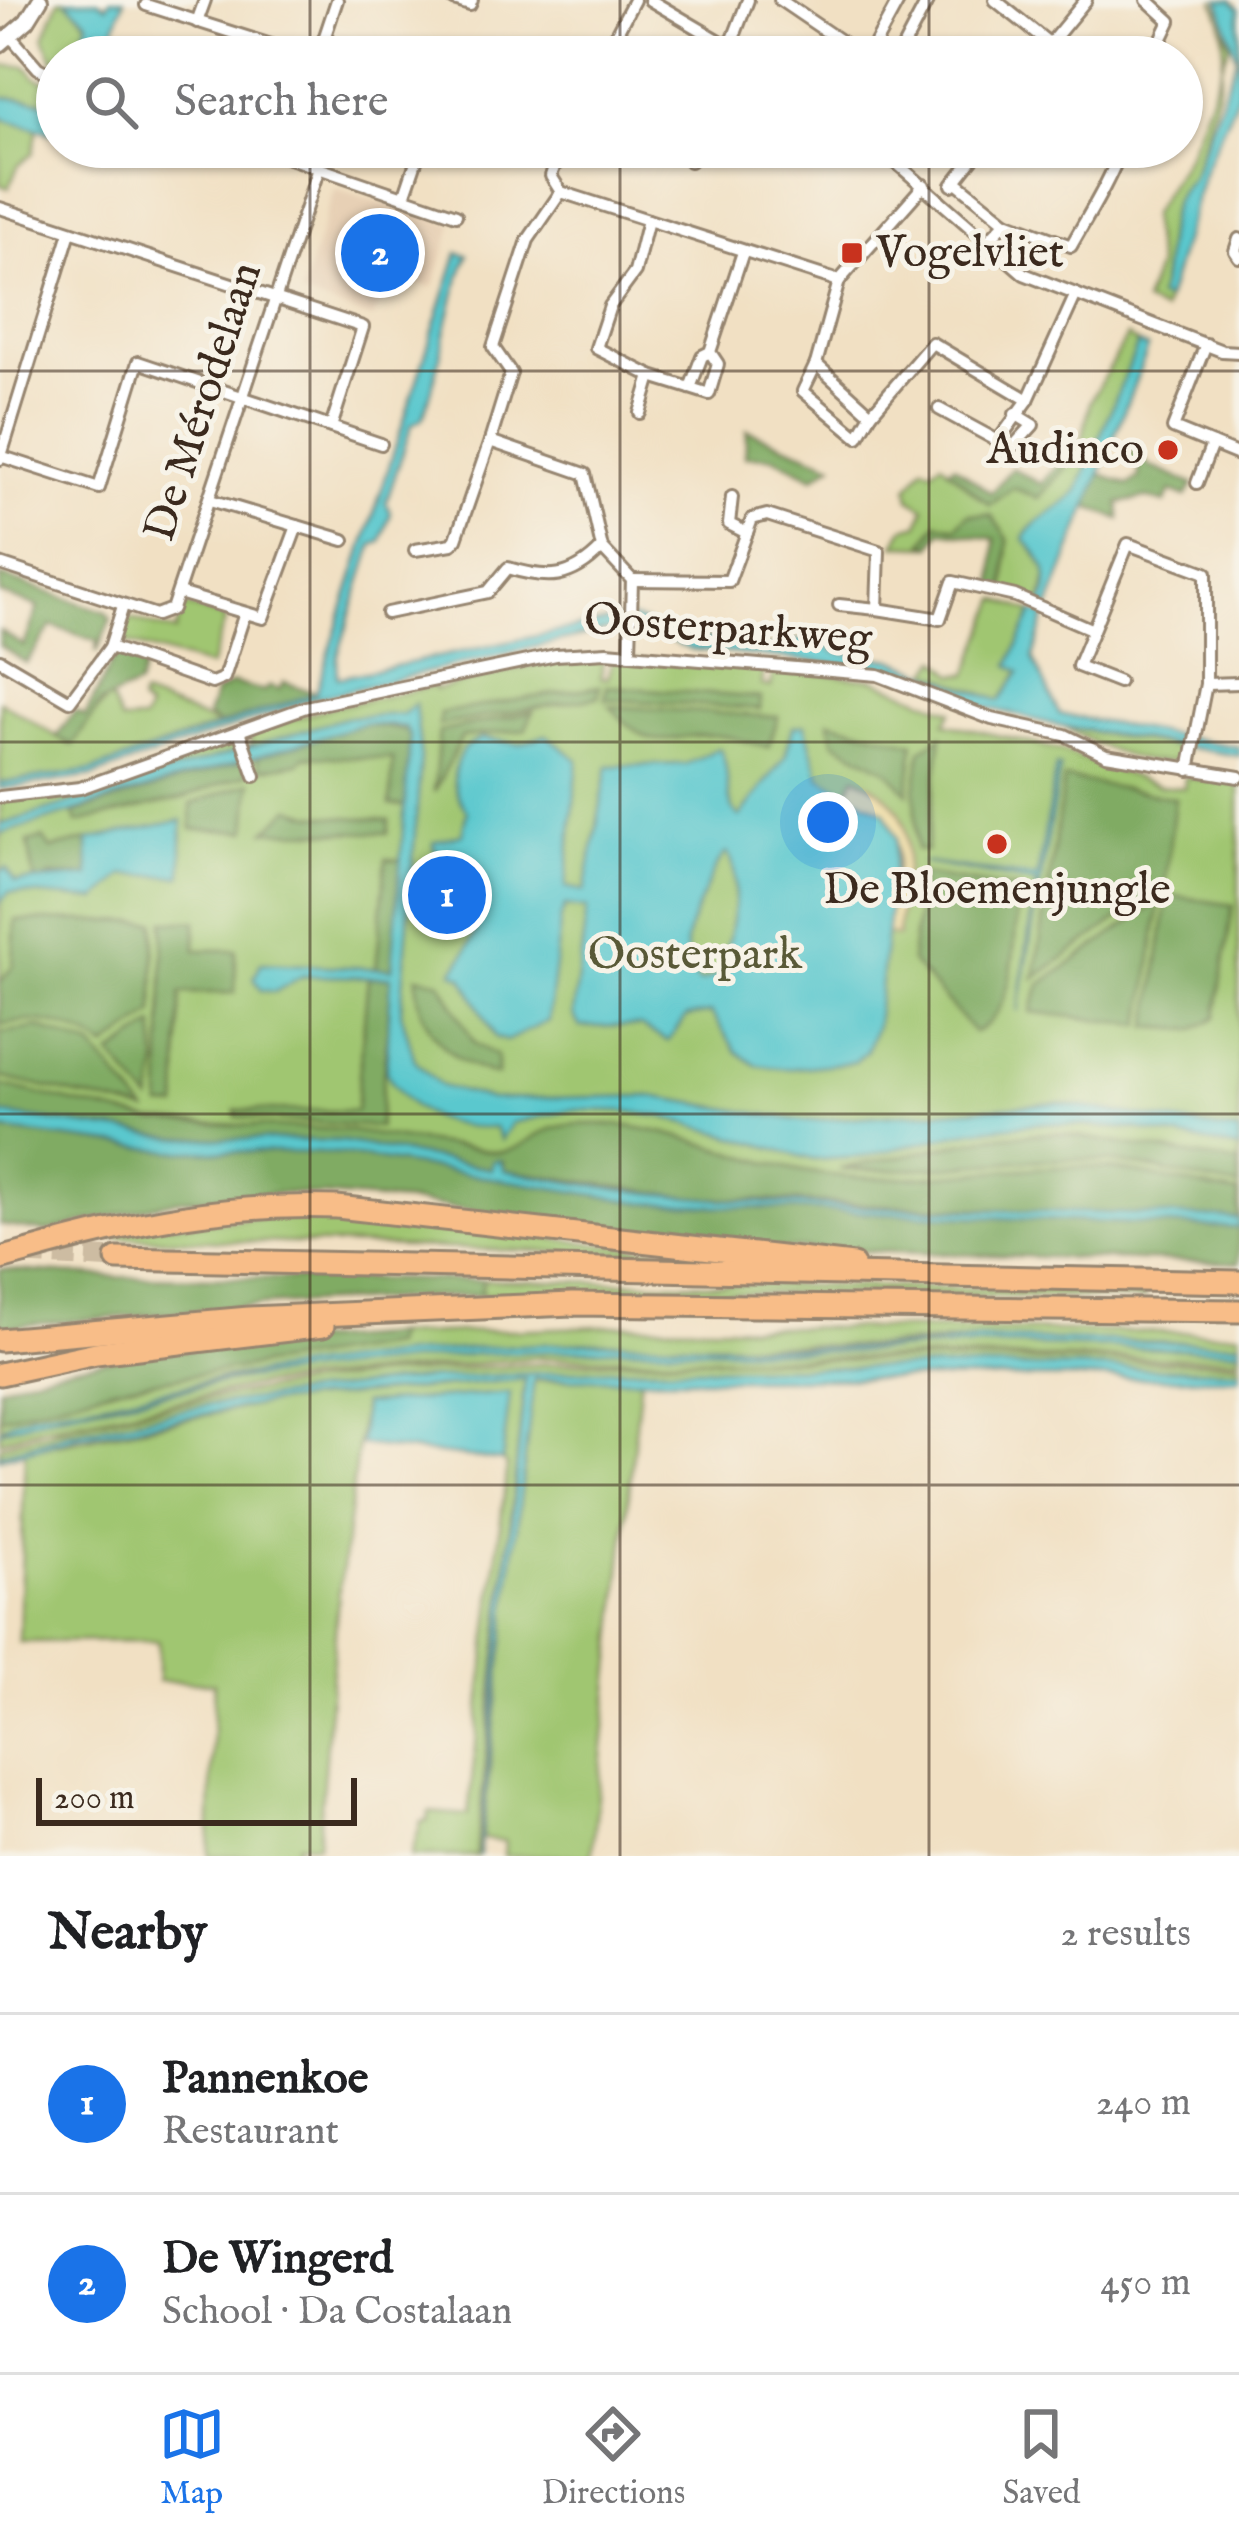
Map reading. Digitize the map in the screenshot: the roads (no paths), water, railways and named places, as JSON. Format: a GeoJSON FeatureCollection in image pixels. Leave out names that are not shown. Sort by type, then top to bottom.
{"type":"FeatureCollection","features":[{"type":"Feature","properties":{"kind":"highway"},"geometry":{"type":"LineString","coordinates":[[0,1259],[116,1226],[228,1206],[337,1207],[829,1261],[919,1277]]}},
{"type":"Feature","properties":{"kind":"highway"},"geometry":{"type":"LineString","coordinates":[[117,1259],[1239,1282]]}},
{"type":"Feature","properties":{"kind":"highway"},"geometry":{"type":"LineString","coordinates":[[0,1340],[436,1308],[634,1303],[1239,1311]]}},
{"type":"Feature","properties":{"kind":"highway"},"geometry":{"type":"LineString","coordinates":[[0,1374],[95,1353],[277,1334],[436,1308]]}},
{"type":"Feature","properties":{"kind":"street"},"geometry":{"type":"LineString","coordinates":[[36,66],[6,40],[40,0]]}},
{"type":"Feature","properties":{"kind":"street"},"geometry":{"type":"LineString","coordinates":[[197,22],[205,0]]}},
{"type":"Feature","properties":{"kind":"street"},"geometry":{"type":"LineString","coordinates":[[325,36],[338,0]]}},
{"type":"Feature","properties":{"kind":"street"},"geometry":{"type":"LineString","coordinates":[[454,0],[470,5],[472,0]]}},
{"type":"Feature","properties":{"kind":"street"},"geometry":{"type":"LineString","coordinates":[[615,36],[634,0]]}},
{"type":"Feature","properties":{"kind":"street"},"geometry":{"type":"LineString","coordinates":[[650,0],[706,36]]}},
{"type":"Feature","properties":{"kind":"street"},"geometry":{"type":"LineString","coordinates":[[736,36],[748,0]]}},
{"type":"Feature","properties":{"kind":"street"},"geometry":{"type":"LineString","coordinates":[[780,0],[834,36]]}},
{"type":"Feature","properties":{"kind":"street"},"geometry":{"type":"LineString","coordinates":[[878,36],[898,0]]}},
{"type":"Feature","properties":{"kind":"street"},"geometry":{"type":"LineString","coordinates":[[909,36],[928,0]]}},
{"type":"Feature","properties":{"kind":"street"},"geometry":{"type":"LineString","coordinates":[[995,0],[1040,36]]}},
{"type":"Feature","properties":{"kind":"street"},"geometry":{"type":"LineString","coordinates":[[1057,36],[1086,0]]}},
{"type":"Feature","properties":{"kind":"street"},"geometry":{"type":"LineString","coordinates":[[1147,0],[1170,21],[1163,36]]}},
{"type":"Feature","properties":{"kind":"street"},"geometry":{"type":"LineString","coordinates":[[146,5],[242,36]]}},
{"type":"Feature","properties":{"kind":"street"},"geometry":{"type":"LineString","coordinates":[[320,168],[456,214]]}},
{"type":"Feature","properties":{"kind":"street","name":"De Mérodelaan"},"geometry":{"type":"LineString","coordinates":[[123,606],[165,615],[179,593],[320,168]]}},
{"type":"Feature","properties":{"kind":"street"},"geometry":{"type":"LineString","coordinates":[[404,197],[414,168]]}},
{"type":"Feature","properties":{"kind":"street"},"geometry":{"type":"LineString","coordinates":[[554,168],[551,176],[562,192],[839,281]]}},
{"type":"Feature","properties":{"kind":"street"},"geometry":{"type":"LineString","coordinates":[[903,168],[1024,274],[1206,344],[1239,352]]}},
{"type":"Feature","properties":{"kind":"street"},"geometry":{"type":"LineString","coordinates":[[965,168],[953,183],[1006,222],[1071,245],[1094,196],[1114,168]]}},
{"type":"Feature","properties":{"kind":"street"},"geometry":{"type":"LineString","coordinates":[[923,185],[839,281],[816,364],[803,391],[858,437],[932,343],[1028,400]]}},
{"type":"Feature","properties":{"kind":"street"},"geometry":{"type":"LineString","coordinates":[[415,550],[452,544],[456,539],[511,373],[493,347],[528,240],[562,192]]}},
{"type":"Feature","properties":{"kind":"street"},"geometry":{"type":"LineString","coordinates":[[0,208],[363,327],[331,427]]}},
{"type":"Feature","properties":{"kind":"street"},"geometry":{"type":"LineString","coordinates":[[648,220],[635,272],[610,306],[596,348],[651,376],[709,394],[718,364],[710,352]]}},
{"type":"Feature","properties":{"kind":"street"},"geometry":{"type":"LineString","coordinates":[[987,242],[1006,222]]}},
{"type":"Feature","properties":{"kind":"street"},"geometry":{"type":"LineString","coordinates":[[70,232],[0,457],[99,488],[138,362],[381,444]]}},
{"type":"Feature","properties":{"kind":"street"},"geometry":{"type":"LineString","coordinates":[[1239,239],[1234,250],[1239,257]]}},
{"type":"Feature","properties":{"kind":"street"},"geometry":{"type":"LineString","coordinates":[[690,388],[702,356],[710,352],[743,252]]}},
{"type":"Feature","properties":{"kind":"street"},"geometry":{"type":"LineString","coordinates":[[998,441],[1028,400],[1076,294]]}},
{"type":"Feature","properties":{"kind":"street"},"geometry":{"type":"LineString","coordinates":[[1206,344],[1173,428],[1239,455]]}},
{"type":"Feature","properties":{"kind":"street"},"geometry":{"type":"LineString","coordinates":[[816,364],[872,414]]}},
{"type":"Feature","properties":{"kind":"street"},"geometry":{"type":"LineString","coordinates":[[640,412],[651,376]]}},
{"type":"Feature","properties":{"kind":"street"},"geometry":{"type":"LineString","coordinates":[[939,409],[1010,451],[1033,425],[1015,414]]}},
{"type":"Feature","properties":{"kind":"street"},"geometry":{"type":"LineString","coordinates":[[490,441],[585,474],[602,548],[632,580],[629,652]]}},
{"type":"Feature","properties":{"kind":"street"},"geometry":{"type":"LineString","coordinates":[[1197,483],[1211,444]]}},
{"type":"Feature","properties":{"kind":"street"},"geometry":{"type":"LineString","coordinates":[[732,497],[729,524],[747,533]]}},
{"type":"Feature","properties":{"kind":"street"},"geometry":{"type":"LineString","coordinates":[[210,500],[344,541]]}},
{"type":"Feature","properties":{"kind":"street"},"geometry":{"type":"LineString","coordinates":[[632,580],[729,581],[752,519],[767,515],[879,551],[877,609]]}},
{"type":"Feature","properties":{"kind":"street"},"geometry":{"type":"LineString","coordinates":[[179,593],[256,620],[267,614],[297,526]]}},
{"type":"Feature","properties":{"kind":"street"},"geometry":{"type":"LineString","coordinates":[[1119,682],[1078,666],[1128,544],[1206,573],[1205,684],[1189,770]]}},
{"type":"Feature","properties":{"kind":"street"},"geometry":{"type":"LineString","coordinates":[[387,613],[488,592],[508,568],[543,580],[573,573],[602,548]]}},
{"type":"Feature","properties":{"kind":"street"},"geometry":{"type":"LineString","coordinates":[[0,564],[123,606],[110,647],[70,701],[0,660]]}},
{"type":"Feature","properties":{"kind":"street"},"geometry":{"type":"LineString","coordinates":[[839,605],[940,619],[953,582],[1015,596],[1030,607],[1094,630]]}},
{"type":"Feature","properties":{"kind":"street"},"geometry":{"type":"LineString","coordinates":[[110,647],[212,683],[224,678],[244,616]]}},
{"type":"Feature","properties":{"kind":"street","name":"Oosterparkweg"},"geometry":{"type":"LineString","coordinates":[[0,797],[80,788],[307,707],[535,658],[629,652],[878,675],[992,719],[1064,735],[1106,755],[1239,777]]}},
{"type":"Feature","properties":{"kind":"street"},"geometry":{"type":"LineString","coordinates":[[1205,684],[1239,683]]}},
{"type":"Feature","properties":{"kind":"street"},"geometry":{"type":"LineString","coordinates":[[239,730],[255,776]]}},
{"type":"Feature","properties":{"kind":"water"},"geometry":{"type":"Polygon","coordinates":[[[98,0],[107,6],[110,0],[124,0],[112,36],[84,36],[88,21],[66,1],[98,0]]]}},
{"type":"Feature","properties":{"kind":"water"},"geometry":{"type":"Polygon","coordinates":[[[1219,0],[1231,0],[1239,9],[1239,92],[1204,170],[1166,300],[1158,297],[1174,203],[1195,168],[1203,168],[1203,147],[1237,58],[1219,0]]]}},
{"type":"Feature","properties":{"kind":"water"},"geometry":{"type":"Polygon","coordinates":[[[0,97],[36,101],[36,128],[0,118],[0,97]]]}},
{"type":"Feature","properties":{"kind":"water"},"geometry":{"type":"Polygon","coordinates":[[[458,253],[468,255],[430,397],[423,418],[412,424],[386,503],[391,513],[381,542],[373,545],[337,658],[338,678],[627,617],[696,638],[777,647],[788,640],[821,641],[836,652],[892,659],[1000,701],[1020,672],[1009,665],[1033,612],[1045,616],[1033,658],[1059,714],[1239,747],[1239,756],[1055,725],[981,706],[900,670],[689,649],[647,630],[616,628],[316,698],[94,776],[0,789],[0,783],[94,770],[316,693],[458,253]]]}},
{"type":"Feature","properties":{"kind":"water"},"geometry":{"type":"Polygon","coordinates":[[[1138,344],[1148,348],[1049,608],[1041,605],[1047,585],[1045,569],[1024,539],[1034,525],[1078,490],[1138,344]]]}},
{"type":"Feature","properties":{"kind":"water"},"geometry":{"type":"Polygon","coordinates":[[[415,704],[421,758],[401,1012],[415,1061],[441,1086],[490,1099],[651,1096],[804,1121],[1058,1103],[1239,1132],[1239,1149],[1137,1129],[1041,1123],[973,1130],[862,1157],[814,1160],[665,1117],[625,1111],[572,1110],[512,1123],[501,1140],[495,1128],[461,1126],[432,1117],[407,1100],[386,1072],[391,977],[302,976],[275,992],[261,990],[254,978],[261,963],[392,969],[410,737],[405,727],[364,724],[0,834],[0,825],[347,717],[403,714],[415,704]]]}},
{"type":"Feature","properties":{"kind":"water"},"geometry":{"type":"Polygon","coordinates":[[[805,725],[820,777],[885,812],[897,838],[876,1026],[867,1050],[855,1062],[787,1069],[756,1065],[737,1052],[711,1013],[686,1017],[668,1041],[640,1026],[580,1027],[573,1015],[587,909],[565,906],[548,1021],[506,1041],[495,1037],[463,977],[453,972],[477,925],[481,883],[468,864],[434,850],[434,842],[462,834],[467,811],[458,796],[454,773],[464,748],[481,738],[520,744],[546,735],[578,760],[566,887],[585,891],[608,766],[686,764],[719,748],[731,803],[740,817],[785,757],[793,727],[805,725]],[[727,853],[717,865],[687,937],[688,962],[700,982],[716,976],[726,950],[735,894],[727,853]]]}},
{"type":"Feature","properties":{"kind":"water"},"geometry":{"type":"Polygon","coordinates":[[[1056,766],[1060,767],[1018,1012],[1036,883],[921,862],[1037,878],[1056,766]]]}},
{"type":"Feature","properties":{"kind":"water"},"geometry":{"type":"Polygon","coordinates":[[[182,820],[182,876],[124,875],[97,900],[9,892],[0,903],[0,871],[7,868],[15,882],[89,876],[88,840],[182,820]]]}},
{"type":"Feature","properties":{"kind":"water"},"geometry":{"type":"Polygon","coordinates":[[[0,1114],[175,1138],[342,1141],[491,1169],[493,1161],[500,1160],[504,1170],[686,1196],[1239,1219],[1239,1228],[644,1203],[339,1153],[171,1151],[0,1130],[0,1114]]]}},
{"type":"Feature","properties":{"kind":"water"},"geometry":{"type":"Polygon","coordinates":[[[982,1339],[1239,1343],[1239,1350],[992,1345],[856,1352],[634,1348],[475,1354],[234,1380],[50,1415],[0,1431],[18,1419],[46,1411],[287,1369],[412,1354],[599,1342],[888,1348],[982,1339]]]}},
{"type":"Feature","properties":{"kind":"water"},"geometry":{"type":"Polygon","coordinates":[[[638,1368],[1239,1370],[1239,1378],[534,1379],[479,1856],[525,1379],[269,1403],[78,1436],[0,1458],[0,1454],[68,1433],[207,1405],[423,1379],[638,1368]]]}},
{"type":"Feature","properties":{"kind":"water"},"geometry":{"type":"Polygon","coordinates":[[[510,1393],[502,1461],[360,1445],[363,1404],[510,1393]]]}},
{"type":"Feature","properties":{"kind":"tunnel"},"geometry":{"type":"LineString","coordinates":[[25,1254],[117,1259]]}},
{"type":"Feature","properties":{"kind":"place","name":"De Wingerd"},"geometry":{"type":"Point","coordinates":[380,253]}},
{"type":"Feature","properties":{"kind":"place","name":"Vogelvliet"},"geometry":{"type":"Point","coordinates":[852,253]}},
{"type":"Feature","properties":{"kind":"place","name":"Audinco"},"geometry":{"type":"Point","coordinates":[1168,450]}},
{"type":"Feature","properties":{"kind":"place","name":"De Bloemenjungle"},"geometry":{"type":"Point","coordinates":[997,844]}},
{"type":"Feature","properties":{"kind":"place","name":"Pannenkoe"},"geometry":{"type":"Point","coordinates":[447,895]}},
{"type":"Feature","properties":{"kind":"park label","name":"Oosterpark"},"geometry":{"type":"Point","coordinates":[695,955]}}]}
